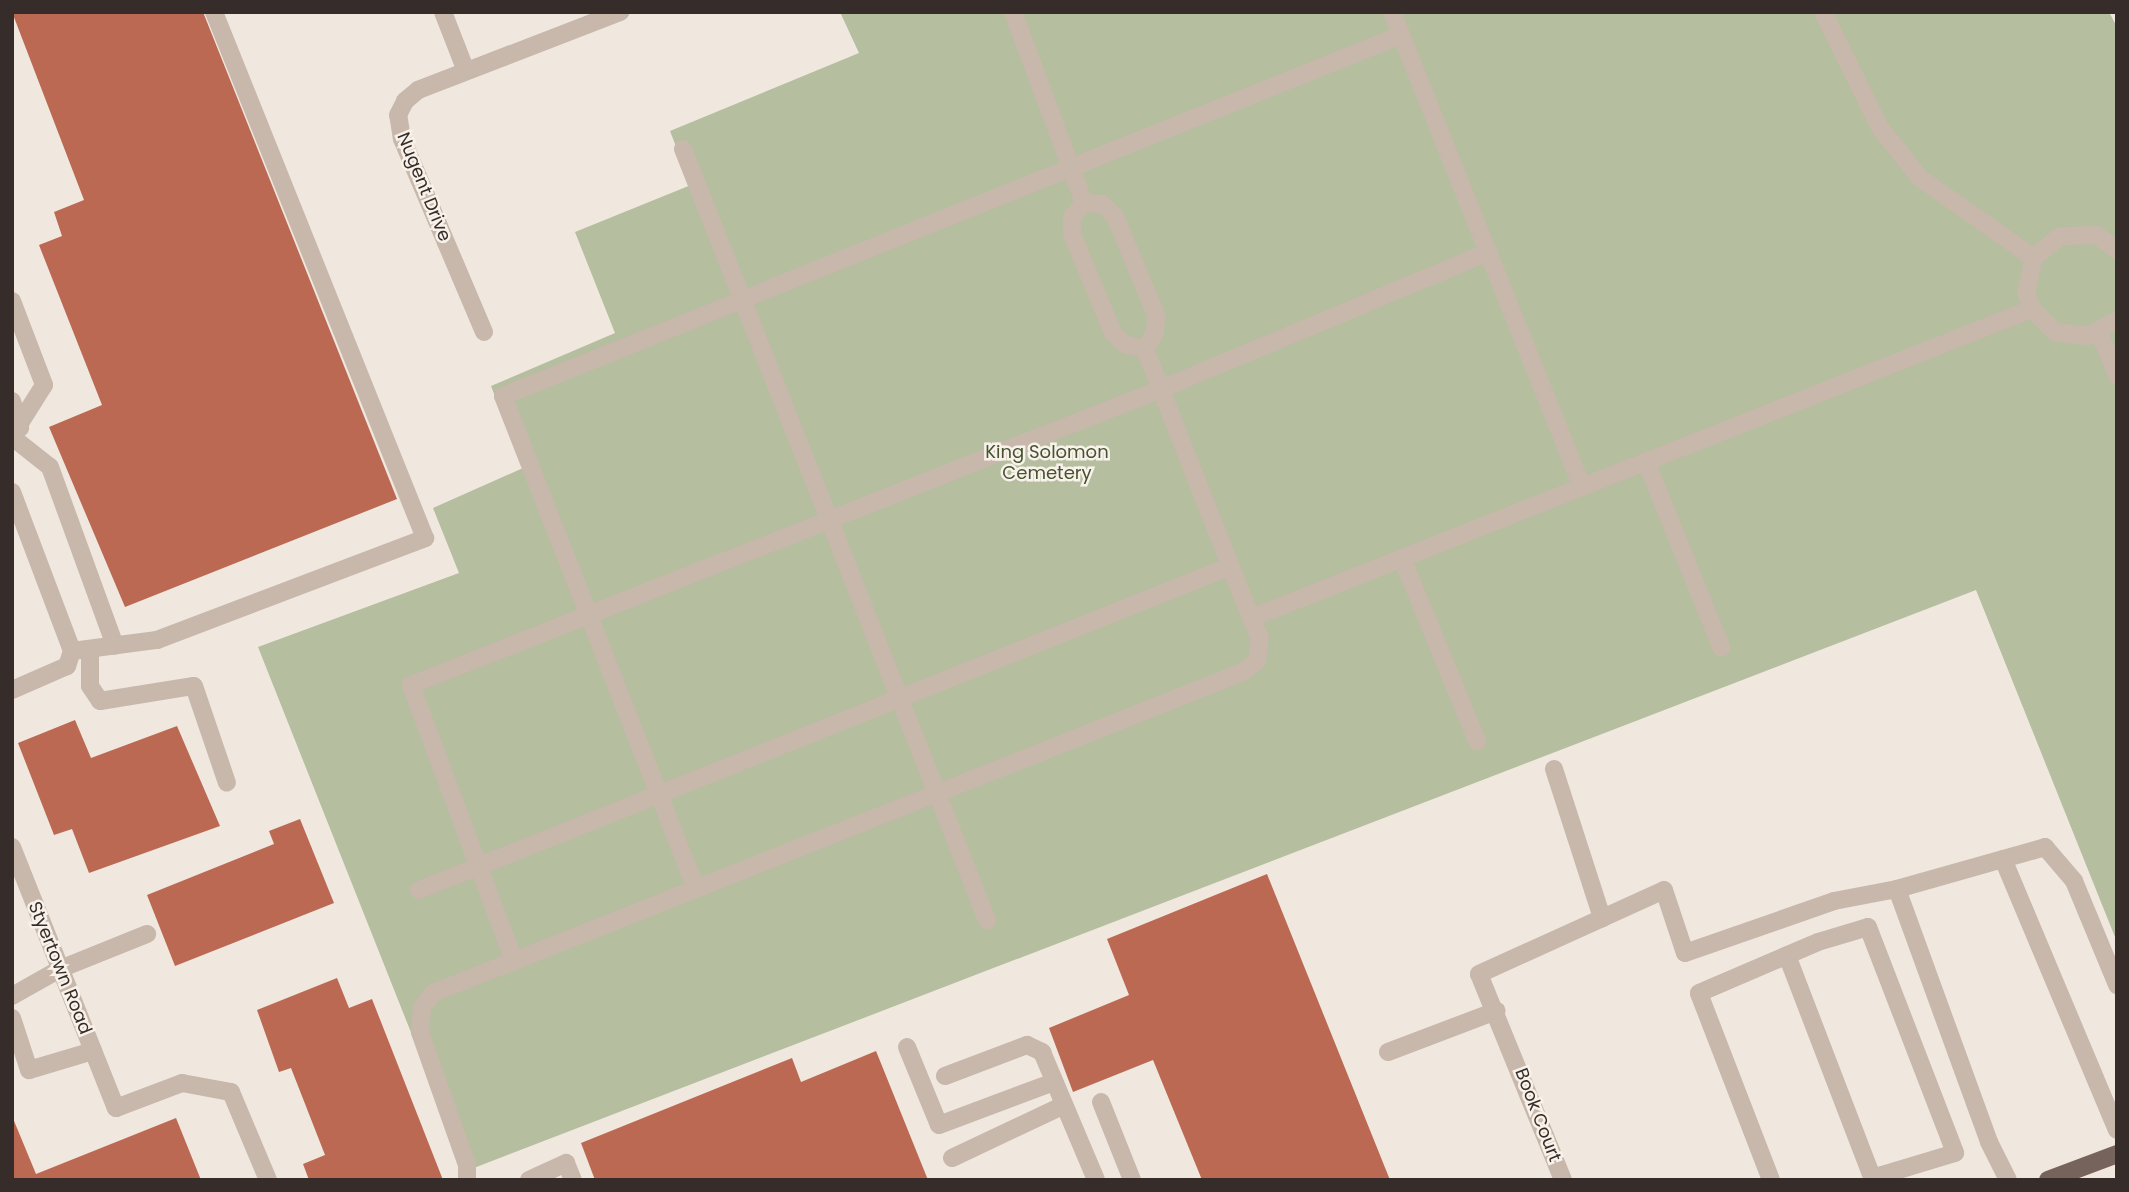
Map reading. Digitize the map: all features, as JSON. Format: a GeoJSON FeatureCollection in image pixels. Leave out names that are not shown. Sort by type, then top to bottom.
{"type":"FeatureCollection","features":[{"type":"Feature","properties":{"kind":"main road"},"geometry":{"type":"LineString","coordinates":[[2048,1180],[2080,1174],[2117,1154]]}},
{"type":"Feature","properties":{"kind":"street"},"geometry":{"type":"LineString","coordinates":[[12,690],[67,666],[81,650],[158,640],[425,538],[214,12]]}},
{"type":"Feature","properties":{"kind":"street"},"geometry":{"type":"LineString","coordinates":[[443,12],[466,71]]}},
{"type":"Feature","properties":{"kind":"street","name":"Nugent Drive"},"geometry":{"type":"LineString","coordinates":[[484,332],[399,127],[405,100],[418,90],[620,12]]}},
{"type":"Feature","properties":{"kind":"street"},"geometry":{"type":"LineString","coordinates":[[1013,12],[1084,204]]}},
{"type":"Feature","properties":{"kind":"street"},"geometry":{"type":"LineString","coordinates":[[1392,12],[1582,487]]}},
{"type":"Feature","properties":{"kind":"street"},"geometry":{"type":"LineString","coordinates":[[1823,12],[1880,128],[1920,178],[2034,258]]}},
{"type":"Feature","properties":{"kind":"street"},"geometry":{"type":"LineString","coordinates":[[696,889],[503,396],[1401,35]]}},
{"type":"Feature","properties":{"kind":"street"},"geometry":{"type":"LineString","coordinates":[[683,149],[987,920]]}},
{"type":"Feature","properties":{"kind":"street"},"geometry":{"type":"LineString","coordinates":[[1084,204],[1102,204],[1115,216],[1151,302],[1155,332],[1145,349],[1126,345],[1113,333],[1072,234],[1072,217],[1084,204]]}},
{"type":"Feature","properties":{"kind":"street"},"geometry":{"type":"LineString","coordinates":[[2117,250],[2096,235],[2078,233],[2045,244],[2034,258],[2026,292],[2032,309],[2055,332],[2071,337],[2099,332],[2117,320]]}},
{"type":"Feature","properties":{"kind":"street"},"geometry":{"type":"LineString","coordinates":[[514,961],[411,685],[1161,389],[1488,252]]}},
{"type":"Feature","properties":{"kind":"street"},"geometry":{"type":"LineString","coordinates":[[12,300],[44,385],[15,434]]}},
{"type":"Feature","properties":{"kind":"street"},"geometry":{"type":"LineString","coordinates":[[1251,618],[2032,309]]}},
{"type":"Feature","properties":{"kind":"street"},"geometry":{"type":"LineString","coordinates":[[2099,332],[2117,375]]}},
{"type":"Feature","properties":{"kind":"street"},"geometry":{"type":"LineString","coordinates":[[467,1180],[467,1165],[420,1032],[422,1007],[433,993],[1243,672],[1257,661],[1260,638],[1145,349]]}},
{"type":"Feature","properties":{"kind":"street"},"geometry":{"type":"LineString","coordinates":[[12,401],[15,434],[50,467],[115,646]]}},
{"type":"Feature","properties":{"kind":"street"},"geometry":{"type":"LineString","coordinates":[[1646,461],[1721,647]]}},
{"type":"Feature","properties":{"kind":"street"},"geometry":{"type":"LineString","coordinates":[[12,492],[66,630],[81,650],[90,686],[100,701],[194,686],[227,783]]}},
{"type":"Feature","properties":{"kind":"street"},"geometry":{"type":"LineString","coordinates":[[1402,558],[1477,741]]}},
{"type":"Feature","properties":{"kind":"street"},"geometry":{"type":"LineString","coordinates":[[419,890],[901,700],[1231,566]]}},
{"type":"Feature","properties":{"kind":"street"},"geometry":{"type":"LineString","coordinates":[[1554,769],[1602,918],[1664,890],[1685,953],[1834,901],[1897,889],[2045,847],[2074,881],[2117,985]]}},
{"type":"Feature","properties":{"kind":"street","name":"Styertown Road"},"geometry":{"type":"LineString","coordinates":[[12,847],[116,1108],[182,1083],[231,1092],[268,1180]]}},
{"type":"Feature","properties":{"kind":"street"},"geometry":{"type":"LineString","coordinates":[[2003,859],[2117,1130]]}},
{"type":"Feature","properties":{"kind":"street"},"geometry":{"type":"LineString","coordinates":[[1897,889],[1989,1142],[2008,1180]]}},
{"type":"Feature","properties":{"kind":"street","name":"Book Court"},"geometry":{"type":"LineString","coordinates":[[1563,1180],[1513,1050],[1479,974],[1602,918]]}},
{"type":"Feature","properties":{"kind":"street"},"geometry":{"type":"LineString","coordinates":[[1771,1180],[1699,993],[1788,958],[1818,942],[1868,927],[1955,1153],[1872,1179],[1788,958]]}},
{"type":"Feature","properties":{"kind":"street"},"geometry":{"type":"LineString","coordinates":[[12,996],[60,969],[147,934]]}},
{"type":"Feature","properties":{"kind":"street"},"geometry":{"type":"LineString","coordinates":[[1388,1052],[1496,1011]]}},
{"type":"Feature","properties":{"kind":"street"},"geometry":{"type":"LineString","coordinates":[[12,1018],[29,1070],[93,1051]]}},
{"type":"Feature","properties":{"kind":"street"},"geometry":{"type":"LineString","coordinates":[[945,1076],[1027,1045],[1042,1052],[1096,1180]]}},
{"type":"Feature","properties":{"kind":"street"},"geometry":{"type":"LineString","coordinates":[[907,1047],[939,1125],[1054,1082]]}},
{"type":"Feature","properties":{"kind":"street"},"geometry":{"type":"LineString","coordinates":[[1101,1102],[1132,1180]]}},
{"type":"Feature","properties":{"kind":"street"},"geometry":{"type":"LineString","coordinates":[[953,1158],[1064,1105]]}},
{"type":"Feature","properties":{"kind":"street"},"geometry":{"type":"LineString","coordinates":[[529,1180],[566,1163],[573,1180]]}},
{"type":"Feature","properties":{"kind":"green space","name":"King Solomon Cemetery"},"geometry":{"type":"Polygon","coordinates":[[[840,12],[2109,12],[2117,27],[2117,942],[1976,590],[466,1171],[258,647],[459,573],[433,508],[523,468],[491,386],[615,333],[575,232],[691,185],[670,131],[859,53],[840,12]]]}},
{"type":"Feature","properties":{"kind":"building"},"geometry":{"type":"Polygon","coordinates":[[[12,12],[203,12],[397,499],[125,607],[49,427],[102,405],[39,245],[62,236],[54,212],[84,200],[12,12]]]}},
{"type":"Feature","properties":{"kind":"building"},"geometry":{"type":"Polygon","coordinates":[[[75,720],[91,758],[177,726],[220,826],[89,873],[72,829],[54,835],[18,743],[75,720]]]}},
{"type":"Feature","properties":{"kind":"building"},"geometry":{"type":"Polygon","coordinates":[[[300,819],[334,903],[175,966],[147,895],[274,844],[269,831],[300,819]]]}},
{"type":"Feature","properties":{"kind":"building"},"geometry":{"type":"Polygon","coordinates":[[[1267,874],[1390,1180],[1202,1180],[1153,1060],[1073,1092],[1049,1028],[1129,995],[1107,939],[1267,874]]]}},
{"type":"Feature","properties":{"kind":"building"},"geometry":{"type":"Polygon","coordinates":[[[337,978],[349,1008],[372,999],[443,1180],[309,1180],[303,1164],[325,1155],[291,1068],[279,1072],[257,1010],[337,978]]]}},
{"type":"Feature","properties":{"kind":"building"},"geometry":{"type":"Polygon","coordinates":[[[876,1051],[928,1180],[595,1180],[581,1143],[792,1058],[801,1082],[876,1051]]]}},
{"type":"Feature","properties":{"kind":"building"},"geometry":{"type":"Polygon","coordinates":[[[12,1116],[36,1174],[176,1118],[201,1180],[12,1180],[12,1116]]]}}]}
